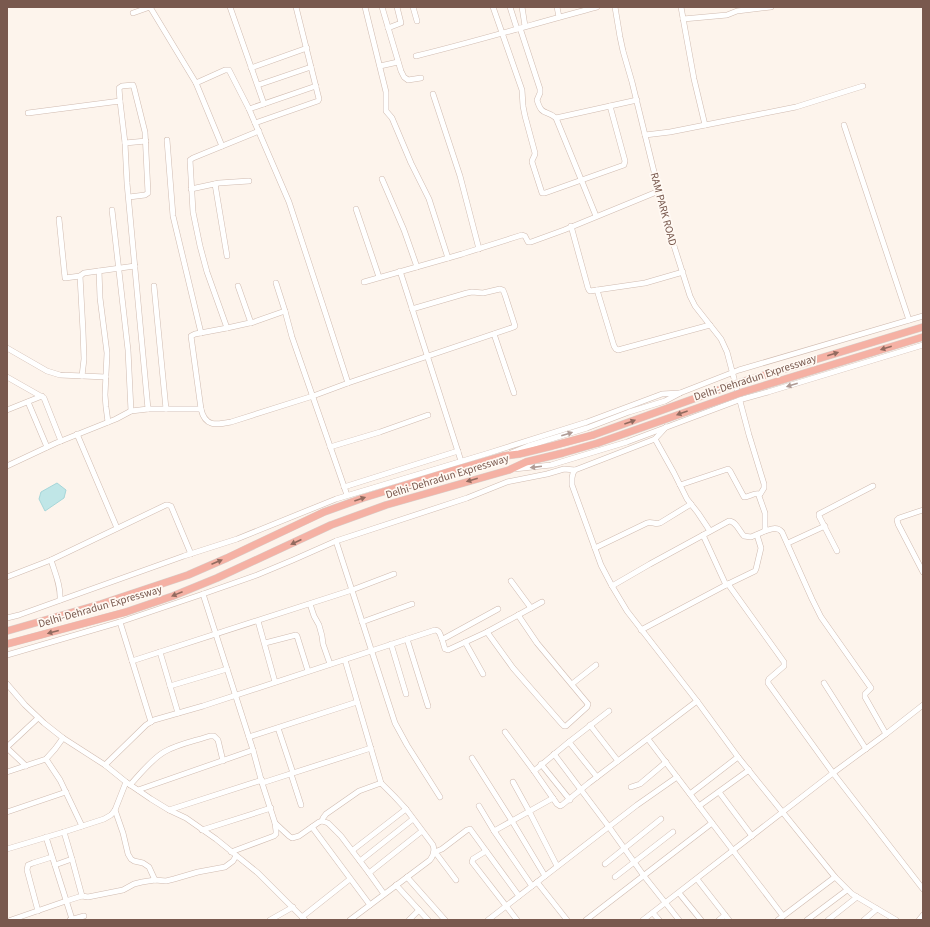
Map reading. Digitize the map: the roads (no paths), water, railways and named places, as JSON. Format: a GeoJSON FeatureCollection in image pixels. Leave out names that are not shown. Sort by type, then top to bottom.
{"type":"FeatureCollection","features":[{"type":"Feature","properties":{"kind":"highway","name":"Delhi-Dehradun Expressway"},"geometry":{"type":"LineString","coordinates":[[7,631],[101,604],[188,575],[324,512],[363,498],[503,456],[519,454],[594,435],[732,385],[838,352],[923,328]]}},
{"type":"Feature","properties":{"kind":"highway","name":"Delhi-Dehradun Expressway"},"geometry":{"type":"LineString","coordinates":[[7,644],[126,612],[173,596],[217,578],[331,525],[386,505],[510,470],[526,462],[598,443],[743,392],[923,337]]}},
{"type":"Feature","properties":{"kind":"street"},"geometry":{"type":"LineString","coordinates":[[132,13],[150,7],[196,82],[222,146]]}},
{"type":"Feature","properties":{"kind":"street"},"geometry":{"type":"LineString","coordinates":[[230,7],[264,104]]}},
{"type":"Feature","properties":{"kind":"street"},"geometry":{"type":"LineString","coordinates":[[255,123],[318,101],[319,99],[296,7]]}},
{"type":"Feature","properties":{"kind":"street"},"geometry":{"type":"LineString","coordinates":[[365,7],[386,92],[386,111],[392,118],[411,163],[429,199],[448,258]]}},
{"type":"Feature","properties":{"kind":"street"},"geometry":{"type":"LineString","coordinates":[[382,7],[401,71],[406,80],[421,78]]}},
{"type":"Feature","properties":{"kind":"street"},"geometry":{"type":"LineString","coordinates":[[388,28],[401,23],[398,7]]}},
{"type":"Feature","properties":{"kind":"street"},"geometry":{"type":"LineString","coordinates":[[413,7],[417,21]]}},
{"type":"Feature","properties":{"kind":"street"},"geometry":{"type":"LineString","coordinates":[[493,7],[522,90],[525,116],[535,153],[532,162],[540,191],[542,193],[621,166],[625,163],[610,106]]}},
{"type":"Feature","properties":{"kind":"street"},"geometry":{"type":"LineString","coordinates":[[510,7],[540,91],[537,100],[539,105],[544,112],[556,118],[596,216]]}},
{"type":"Feature","properties":{"kind":"street"},"geometry":{"type":"LineString","coordinates":[[522,7],[525,26]]}},
{"type":"Feature","properties":{"kind":"street"},"geometry":{"type":"LineString","coordinates":[[557,7],[559,17]]}},
{"type":"Feature","properties":{"kind":"street"},"geometry":{"type":"LineString","coordinates":[[416,56],[559,17],[577,10],[597,7]]}},
{"type":"Feature","properties":{"kind":"street","name":"RAM PARK ROAD"},"geometry":{"type":"LineString","coordinates":[[615,7],[620,37],[659,191],[690,296],[695,306],[721,339],[727,352],[739,400],[764,484],[760,498],[765,513],[765,532]]}},
{"type":"Feature","properties":{"kind":"street"},"geometry":{"type":"LineString","coordinates":[[681,7],[694,79],[705,125]]}},
{"type":"Feature","properties":{"kind":"street"},"geometry":{"type":"LineString","coordinates":[[683,19],[727,15],[737,10],[770,7]]}},
{"type":"Feature","properties":{"kind":"street"},"geometry":{"type":"LineString","coordinates":[[251,68],[307,48]]}},
{"type":"Feature","properties":{"kind":"street"},"geometry":{"type":"LineString","coordinates":[[380,66],[398,62]]}},
{"type":"Feature","properties":{"kind":"street"},"geometry":{"type":"LineString","coordinates":[[258,85],[311,67]]}},
{"type":"Feature","properties":{"kind":"street"},"geometry":{"type":"LineString","coordinates":[[196,82],[229,70],[249,109],[289,202],[348,383]]}},
{"type":"Feature","properties":{"kind":"street"},"geometry":{"type":"LineString","coordinates":[[129,197],[145,195],[148,193],[146,141],[143,122],[133,85],[122,86],[119,88],[148,409]]}},
{"type":"Feature","properties":{"kind":"street"},"geometry":{"type":"LineString","coordinates":[[249,109],[316,86]]}},
{"type":"Feature","properties":{"kind":"street"},"geometry":{"type":"LineString","coordinates":[[645,135],[670,132],[796,107],[863,86]]}},
{"type":"Feature","properties":{"kind":"street"},"geometry":{"type":"LineString","coordinates":[[433,94],[460,176],[479,249]]}},
{"type":"Feature","properties":{"kind":"street"},"geometry":{"type":"LineString","coordinates":[[556,118],[637,100]]}},
{"type":"Feature","properties":{"kind":"street"},"geometry":{"type":"LineString","coordinates":[[28,113],[120,101]]}},
{"type":"Feature","properties":{"kind":"street"},"geometry":{"type":"LineString","coordinates":[[844,125],[909,320]]}},
{"type":"Feature","properties":{"kind":"street"},"geometry":{"type":"LineString","coordinates":[[227,328],[207,272],[200,246],[193,212],[190,160],[258,131]]}},
{"type":"Feature","properties":{"kind":"street"},"geometry":{"type":"LineString","coordinates":[[167,140],[173,216],[201,333]]}},
{"type":"Feature","properties":{"kind":"street"},"geometry":{"type":"LineString","coordinates":[[125,144],[146,141]]}},
{"type":"Feature","properties":{"kind":"street"},"geometry":{"type":"LineString","coordinates":[[382,179],[404,230],[416,267]]}},
{"type":"Feature","properties":{"kind":"street"},"geometry":{"type":"LineString","coordinates":[[191,189],[215,184],[249,181]]}},
{"type":"Feature","properties":{"kind":"street"},"geometry":{"type":"LineString","coordinates":[[215,184],[227,256]]}},
{"type":"Feature","properties":{"kind":"street"},"geometry":{"type":"LineString","coordinates":[[364,282],[522,235],[525,236],[528,242],[531,242],[659,191]]}},
{"type":"Feature","properties":{"kind":"street"},"geometry":{"type":"LineString","coordinates":[[356,209],[379,277]]}},
{"type":"Feature","properties":{"kind":"street"},"geometry":{"type":"LineString","coordinates":[[112,210],[128,350],[131,411]]}},
{"type":"Feature","properties":{"kind":"street"},"geometry":{"type":"LineString","coordinates":[[59,219],[65,278],[135,266]]}},
{"type":"Feature","properties":{"kind":"street"},"geometry":{"type":"LineString","coordinates":[[571,226],[590,291],[645,283],[683,272]]}},
{"type":"Feature","properties":{"kind":"street"},"geometry":{"type":"LineString","coordinates":[[99,271],[100,298],[107,353],[105,395],[108,422]]}},
{"type":"Feature","properties":{"kind":"street"},"geometry":{"type":"LineString","coordinates":[[400,271],[461,461]]}},
{"type":"Feature","properties":{"kind":"street"},"geometry":{"type":"LineString","coordinates":[[80,276],[84,359],[82,376]]}},
{"type":"Feature","properties":{"kind":"street"},"geometry":{"type":"LineString","coordinates":[[276,283],[292,337],[347,495]]}},
{"type":"Feature","properties":{"kind":"street"},"geometry":{"type":"LineString","coordinates":[[154,286],[166,409]]}},
{"type":"Feature","properties":{"kind":"street"},"geometry":{"type":"LineString","coordinates":[[238,286],[251,323]]}},
{"type":"Feature","properties":{"kind":"street"},"geometry":{"type":"LineString","coordinates":[[285,311],[251,323],[193,334],[191,336],[201,409],[203,416],[208,422],[224,424],[313,396],[515,326],[504,292],[500,289],[483,293],[467,293],[412,309]]}},
{"type":"Feature","properties":{"kind":"street"},"geometry":{"type":"LineString","coordinates":[[597,290],[614,346],[618,350],[710,324]]}},
{"type":"Feature","properties":{"kind":"street"},"geometry":{"type":"LineString","coordinates":[[503,456],[528,446],[587,428],[629,412],[665,401],[680,392],[733,373],[923,316]]}},
{"type":"Feature","properties":{"kind":"street"},"geometry":{"type":"LineString","coordinates":[[494,334],[514,393]]}},
{"type":"Feature","properties":{"kind":"street"},"geometry":{"type":"LineString","coordinates":[[510,470],[551,465],[627,442],[739,400],[923,345]]}},
{"type":"Feature","properties":{"kind":"street"},"geometry":{"type":"LineString","coordinates":[[7,348],[48,371],[60,375],[106,377]]}},
{"type":"Feature","properties":{"kind":"street"},"geometry":{"type":"LineString","coordinates":[[7,377],[42,396],[45,400],[61,441]]}},
{"type":"Feature","properties":{"kind":"street"},"geometry":{"type":"LineString","coordinates":[[7,618],[238,539],[347,495],[586,422],[662,394],[680,392]]}},
{"type":"Feature","properties":{"kind":"street"},"geometry":{"type":"LineString","coordinates":[[7,410],[42,396]]}},
{"type":"Feature","properties":{"kind":"street"},"geometry":{"type":"LineString","coordinates":[[28,402],[47,447]]}},
{"type":"Feature","properties":{"kind":"street"},"geometry":{"type":"LineString","coordinates":[[7,466],[131,411],[148,409],[201,409]]}},
{"type":"Feature","properties":{"kind":"street"},"geometry":{"type":"LineString","coordinates":[[330,447],[380,432],[428,415]]}},
{"type":"Feature","properties":{"kind":"street"},"geometry":{"type":"LineString","coordinates":[[7,655],[120,622],[203,594],[257,575],[336,541],[467,498],[507,482],[564,469],[575,470],[655,439],[666,427]]}},
{"type":"Feature","properties":{"kind":"street"},"geometry":{"type":"LineString","coordinates":[[77,434],[117,528]]}},
{"type":"Feature","properties":{"kind":"street"},"geometry":{"type":"LineString","coordinates":[[655,439],[683,492],[710,531]]}},
{"type":"Feature","properties":{"kind":"street"},"geometry":{"type":"LineString","coordinates":[[344,487],[458,451]]}},
{"type":"Feature","properties":{"kind":"street"},"geometry":{"type":"LineString","coordinates":[[680,485],[728,469],[744,497],[755,493],[760,494]]}},
{"type":"Feature","properties":{"kind":"street"},"geometry":{"type":"LineString","coordinates":[[575,470],[573,473],[572,485],[601,565],[627,611],[697,701],[738,757],[835,877],[847,890],[895,920]]}},
{"type":"Feature","properties":{"kind":"street"},"geometry":{"type":"LineString","coordinates":[[837,551],[820,516],[820,513],[873,486]]}},
{"type":"Feature","properties":{"kind":"street"},"geometry":{"type":"LineString","coordinates":[[595,548],[647,523],[660,523],[691,504]]}},
{"type":"Feature","properties":{"kind":"street"},"geometry":{"type":"LineString","coordinates":[[7,577],[50,560],[166,505],[170,505],[191,554]]}},
{"type":"Feature","properties":{"kind":"street"},"geometry":{"type":"LineString","coordinates":[[923,510],[897,520],[923,572]]}},
{"type":"Feature","properties":{"kind":"street"},"geometry":{"type":"LineString","coordinates":[[612,586],[729,521],[732,520],[744,536],[751,537],[774,528],[780,530],[788,543],[821,617],[871,688],[865,696],[886,734]]}},
{"type":"Feature","properties":{"kind":"street"},"geometry":{"type":"LineString","coordinates":[[788,543],[825,526]]}},
{"type":"Feature","properties":{"kind":"street"},"geometry":{"type":"LineString","coordinates":[[703,535],[727,585],[784,662],[784,666],[769,679],[768,683],[833,773],[923,889]]}},
{"type":"Feature","properties":{"kind":"street"},"geometry":{"type":"LineString","coordinates":[[641,630],[753,573],[756,569],[760,552],[757,535]]}},
{"type":"Feature","properties":{"kind":"street"},"geometry":{"type":"LineString","coordinates":[[336,541],[395,723],[410,750],[440,797]]}},
{"type":"Feature","properties":{"kind":"street"},"geometry":{"type":"LineString","coordinates":[[50,560],[58,581],[60,600]]}},
{"type":"Feature","properties":{"kind":"street"},"geometry":{"type":"LineString","coordinates":[[132,662],[352,590],[394,574]]}},
{"type":"Feature","properties":{"kind":"street"},"geometry":{"type":"LineString","coordinates":[[511,581],[531,608]]}},
{"type":"Feature","properties":{"kind":"street"},"geometry":{"type":"LineString","coordinates":[[203,594],[271,808],[276,831],[274,836],[231,852]]}},
{"type":"Feature","properties":{"kind":"street"},"geometry":{"type":"LineString","coordinates":[[105,765],[154,720],[236,695],[435,630],[440,633],[446,650],[448,650],[487,632],[542,602]]}},
{"type":"Feature","properties":{"kind":"street"},"geometry":{"type":"LineString","coordinates":[[310,604],[319,626],[330,664]]}},
{"type":"Feature","properties":{"kind":"street"},"geometry":{"type":"LineString","coordinates":[[362,622],[412,604]]}},
{"type":"Feature","properties":{"kind":"street"},"geometry":{"type":"LineString","coordinates":[[442,639],[498,609]]}},
{"type":"Feature","properties":{"kind":"street"},"geometry":{"type":"LineString","coordinates":[[487,632],[513,668],[565,726],[587,707],[588,704],[537,643],[518,615]]}},
{"type":"Feature","properties":{"kind":"street"},"geometry":{"type":"LineString","coordinates":[[258,621],[275,682]]}},
{"type":"Feature","properties":{"kind":"street"},"geometry":{"type":"LineString","coordinates":[[120,622],[151,722]]}},
{"type":"Feature","properties":{"kind":"street"},"geometry":{"type":"LineString","coordinates":[[265,643],[296,635],[308,671]]}},
{"type":"Feature","properties":{"kind":"street"},"geometry":{"type":"LineString","coordinates":[[407,639],[428,706]]}},
{"type":"Feature","properties":{"kind":"street"},"geometry":{"type":"LineString","coordinates":[[465,642],[483,674]]}},
{"type":"Feature","properties":{"kind":"street"},"geometry":{"type":"LineString","coordinates":[[391,644],[406,694]]}},
{"type":"Feature","properties":{"kind":"street"},"geometry":{"type":"LineString","coordinates":[[160,652],[178,713]]}},
{"type":"Feature","properties":{"kind":"street"},"geometry":{"type":"LineString","coordinates":[[345,660],[381,783],[406,809],[433,845],[434,849],[433,856],[430,860],[350,920]]}},
{"type":"Feature","properties":{"kind":"street"},"geometry":{"type":"LineString","coordinates":[[572,684],[596,665]]}},
{"type":"Feature","properties":{"kind":"street"},"geometry":{"type":"LineString","coordinates":[[170,686],[227,669]]}},
{"type":"Feature","properties":{"kind":"street"},"geometry":{"type":"LineString","coordinates":[[7,684],[38,718],[63,738],[105,765],[128,784],[169,810],[186,818],[258,873],[304,918],[350,879]]}},
{"type":"Feature","properties":{"kind":"street"},"geometry":{"type":"LineString","coordinates":[[824,684],[866,749]]}},
{"type":"Feature","properties":{"kind":"street"},"geometry":{"type":"LineString","coordinates":[[505,732],[557,804],[560,806],[570,800],[597,777],[697,701]]}},
{"type":"Feature","properties":{"kind":"street"},"geometry":{"type":"LineString","coordinates":[[249,737],[357,702]]}},
{"type":"Feature","properties":{"kind":"street"},"geometry":{"type":"LineString","coordinates":[[644,920],[923,705]]}},
{"type":"Feature","properties":{"kind":"street"},"geometry":{"type":"LineString","coordinates":[[534,771],[609,711]]}},
{"type":"Feature","properties":{"kind":"street"},"geometry":{"type":"LineString","coordinates":[[26,766],[7,748],[38,718]]}},
{"type":"Feature","properties":{"kind":"street"},"geometry":{"type":"LineString","coordinates":[[590,725],[618,761]]}},
{"type":"Feature","properties":{"kind":"street"},"geometry":{"type":"LineString","coordinates":[[278,728],[301,805]]}},
{"type":"Feature","properties":{"kind":"street"},"geometry":{"type":"LineString","coordinates":[[7,849],[104,819],[111,815],[128,784],[163,752],[214,736],[218,740],[223,761]]}},
{"type":"Feature","properties":{"kind":"street"},"geometry":{"type":"LineString","coordinates":[[7,772],[46,759],[63,738]]}},
{"type":"Feature","properties":{"kind":"street"},"geometry":{"type":"LineString","coordinates":[[648,739],[783,916]]}},
{"type":"Feature","properties":{"kind":"street"},"geometry":{"type":"LineString","coordinates":[[569,742],[597,777]]}},
{"type":"Feature","properties":{"kind":"street"},"geometry":{"type":"LineString","coordinates":[[169,810],[292,774],[371,748]]}},
{"type":"Feature","properties":{"kind":"street"},"geometry":{"type":"LineString","coordinates":[[138,790],[253,750]]}},
{"type":"Feature","properties":{"kind":"street"},"geometry":{"type":"LineString","coordinates":[[554,754],[634,863],[679,920]]}},
{"type":"Feature","properties":{"kind":"street"},"geometry":{"type":"LineString","coordinates":[[690,794],[738,757]]}},
{"type":"Feature","properties":{"kind":"street"},"geometry":{"type":"LineString","coordinates":[[472,758],[545,876]]}},
{"type":"Feature","properties":{"kind":"street"},"geometry":{"type":"LineString","coordinates":[[46,759],[60,780],[82,826]]}},
{"type":"Feature","properties":{"kind":"street"},"geometry":{"type":"LineString","coordinates":[[631,787],[640,784],[666,762]]}},
{"type":"Feature","properties":{"kind":"street"},"geometry":{"type":"LineString","coordinates":[[541,764],[570,800]]}},
{"type":"Feature","properties":{"kind":"street"},"geometry":{"type":"LineString","coordinates":[[699,806],[749,770]]}},
{"type":"Feature","properties":{"kind":"street"},"geometry":{"type":"LineString","coordinates":[[488,920],[637,805],[677,777]]}},
{"type":"Feature","properties":{"kind":"street"},"geometry":{"type":"LineString","coordinates":[[513,782],[557,866]]}},
{"type":"Feature","properties":{"kind":"street"},"geometry":{"type":"LineString","coordinates":[[275,823],[289,836],[296,838],[322,821],[326,814],[355,794],[381,783]]}},
{"type":"Feature","properties":{"kind":"street"},"geometry":{"type":"LineString","coordinates":[[7,812],[66,792]]}},
{"type":"Feature","properties":{"kind":"street"},"geometry":{"type":"LineString","coordinates":[[719,792],[752,836]]}},
{"type":"Feature","properties":{"kind":"street"},"geometry":{"type":"LineString","coordinates":[[494,831],[553,798]]}},
{"type":"Feature","properties":{"kind":"street"},"geometry":{"type":"LineString","coordinates":[[479,806],[494,831],[532,886]]}},
{"type":"Feature","properties":{"kind":"street"},"geometry":{"type":"LineString","coordinates":[[202,830],[271,808]]}},
{"type":"Feature","properties":{"kind":"street"},"geometry":{"type":"LineString","coordinates":[[352,850],[406,809]]}},
{"type":"Feature","properties":{"kind":"street"},"geometry":{"type":"LineString","coordinates":[[115,810],[128,854],[134,861],[143,863],[149,867],[155,880]]}},
{"type":"Feature","properties":{"kind":"street"},"geometry":{"type":"LineString","coordinates":[[360,861],[413,819]]}},
{"type":"Feature","properties":{"kind":"street"},"geometry":{"type":"LineString","coordinates":[[605,864],[661,819]]}},
{"type":"Feature","properties":{"kind":"street"},"geometry":{"type":"LineString","coordinates":[[322,821],[332,826],[352,850],[384,894]]}},
{"type":"Feature","properties":{"kind":"street"},"geometry":{"type":"LineString","coordinates":[[586,920],[712,823]]}},
{"type":"Feature","properties":{"kind":"street"},"geometry":{"type":"LineString","coordinates":[[312,827],[370,905]]}},
{"type":"Feature","properties":{"kind":"street"},"geometry":{"type":"LineString","coordinates":[[434,852],[442,849],[469,829],[471,830],[519,896]]}},
{"type":"Feature","properties":{"kind":"street"},"geometry":{"type":"LineString","coordinates":[[369,873],[422,831]]}},
{"type":"Feature","properties":{"kind":"street"},"geometry":{"type":"LineString","coordinates":[[64,832],[82,896]]}},
{"type":"Feature","properties":{"kind":"street"},"geometry":{"type":"LineString","coordinates":[[615,877],[673,832]]}},
{"type":"Feature","properties":{"kind":"street"},"geometry":{"type":"LineString","coordinates":[[46,837],[71,920],[84,916]]}},
{"type":"Feature","properties":{"kind":"street"},"geometry":{"type":"LineString","coordinates":[[486,851],[473,859],[472,862],[517,920]]}},
{"type":"Feature","properties":{"kind":"street"},"geometry":{"type":"LineString","coordinates":[[434,852],[456,880]]}},
{"type":"Feature","properties":{"kind":"street"},"geometry":{"type":"LineString","coordinates":[[11,920],[82,896],[88,898],[123,890],[134,884],[142,882],[174,879],[198,872],[225,867],[233,861],[236,856]]}},
{"type":"Feature","properties":{"kind":"street"},"geometry":{"type":"LineString","coordinates":[[38,911],[27,870],[28,865],[52,857]]}},
{"type":"Feature","properties":{"kind":"street"},"geometry":{"type":"LineString","coordinates":[[55,865],[72,859]]}},
{"type":"Feature","properties":{"kind":"street"},"geometry":{"type":"LineString","coordinates":[[407,877],[444,920]]}},
{"type":"Feature","properties":{"kind":"street"},"geometry":{"type":"LineString","coordinates":[[778,920],[835,877]]}},
{"type":"Feature","properties":{"kind":"street"},"geometry":{"type":"LineString","coordinates":[[697,878],[729,920]]}},
{"type":"Feature","properties":{"kind":"street"},"geometry":{"type":"LineString","coordinates":[[537,882],[567,920]]}},
{"type":"Feature","properties":{"kind":"street"},"geometry":{"type":"LineString","coordinates":[[396,885],[428,920]]}},
{"type":"Feature","properties":{"kind":"street"},"geometry":{"type":"LineString","coordinates":[[807,920],[847,890]]}},
{"type":"Feature","properties":{"kind":"street"},"geometry":{"type":"LineString","coordinates":[[679,893],[702,920]]}},
{"type":"Feature","properties":{"kind":"street"},"geometry":{"type":"LineString","coordinates":[[828,920],[857,897]]}},
{"type":"Feature","properties":{"kind":"street"},"geometry":{"type":"LineString","coordinates":[[270,920],[292,907]]}},
{"type":"Feature","properties":{"kind":"street"},"geometry":{"type":"LineString","coordinates":[[864,920],[878,909]]}},
{"type":"Feature","properties":{"kind":"street"},"geometry":{"type":"LineString","coordinates":[[409,920],[419,910]]}},
{"type":"Feature","properties":{"kind":"street"},"geometry":{"type":"LineString","coordinates":[[653,913],[659,920]]}},
{"type":"Feature","properties":{"kind":"street"},"geometry":{"type":"LineString","coordinates":[[718,920],[725,915]]}},
{"type":"Feature","properties":{"kind":"street"},"geometry":{"type":"LineString","coordinates":[[919,920],[923,915]]}},
{"type":"Feature","properties":{"kind":"water"},"geometry":{"type":"Polygon","coordinates":[[[57,483],[66,490],[64,498],[45,511],[39,499],[41,492],[57,483]]]}}]}
